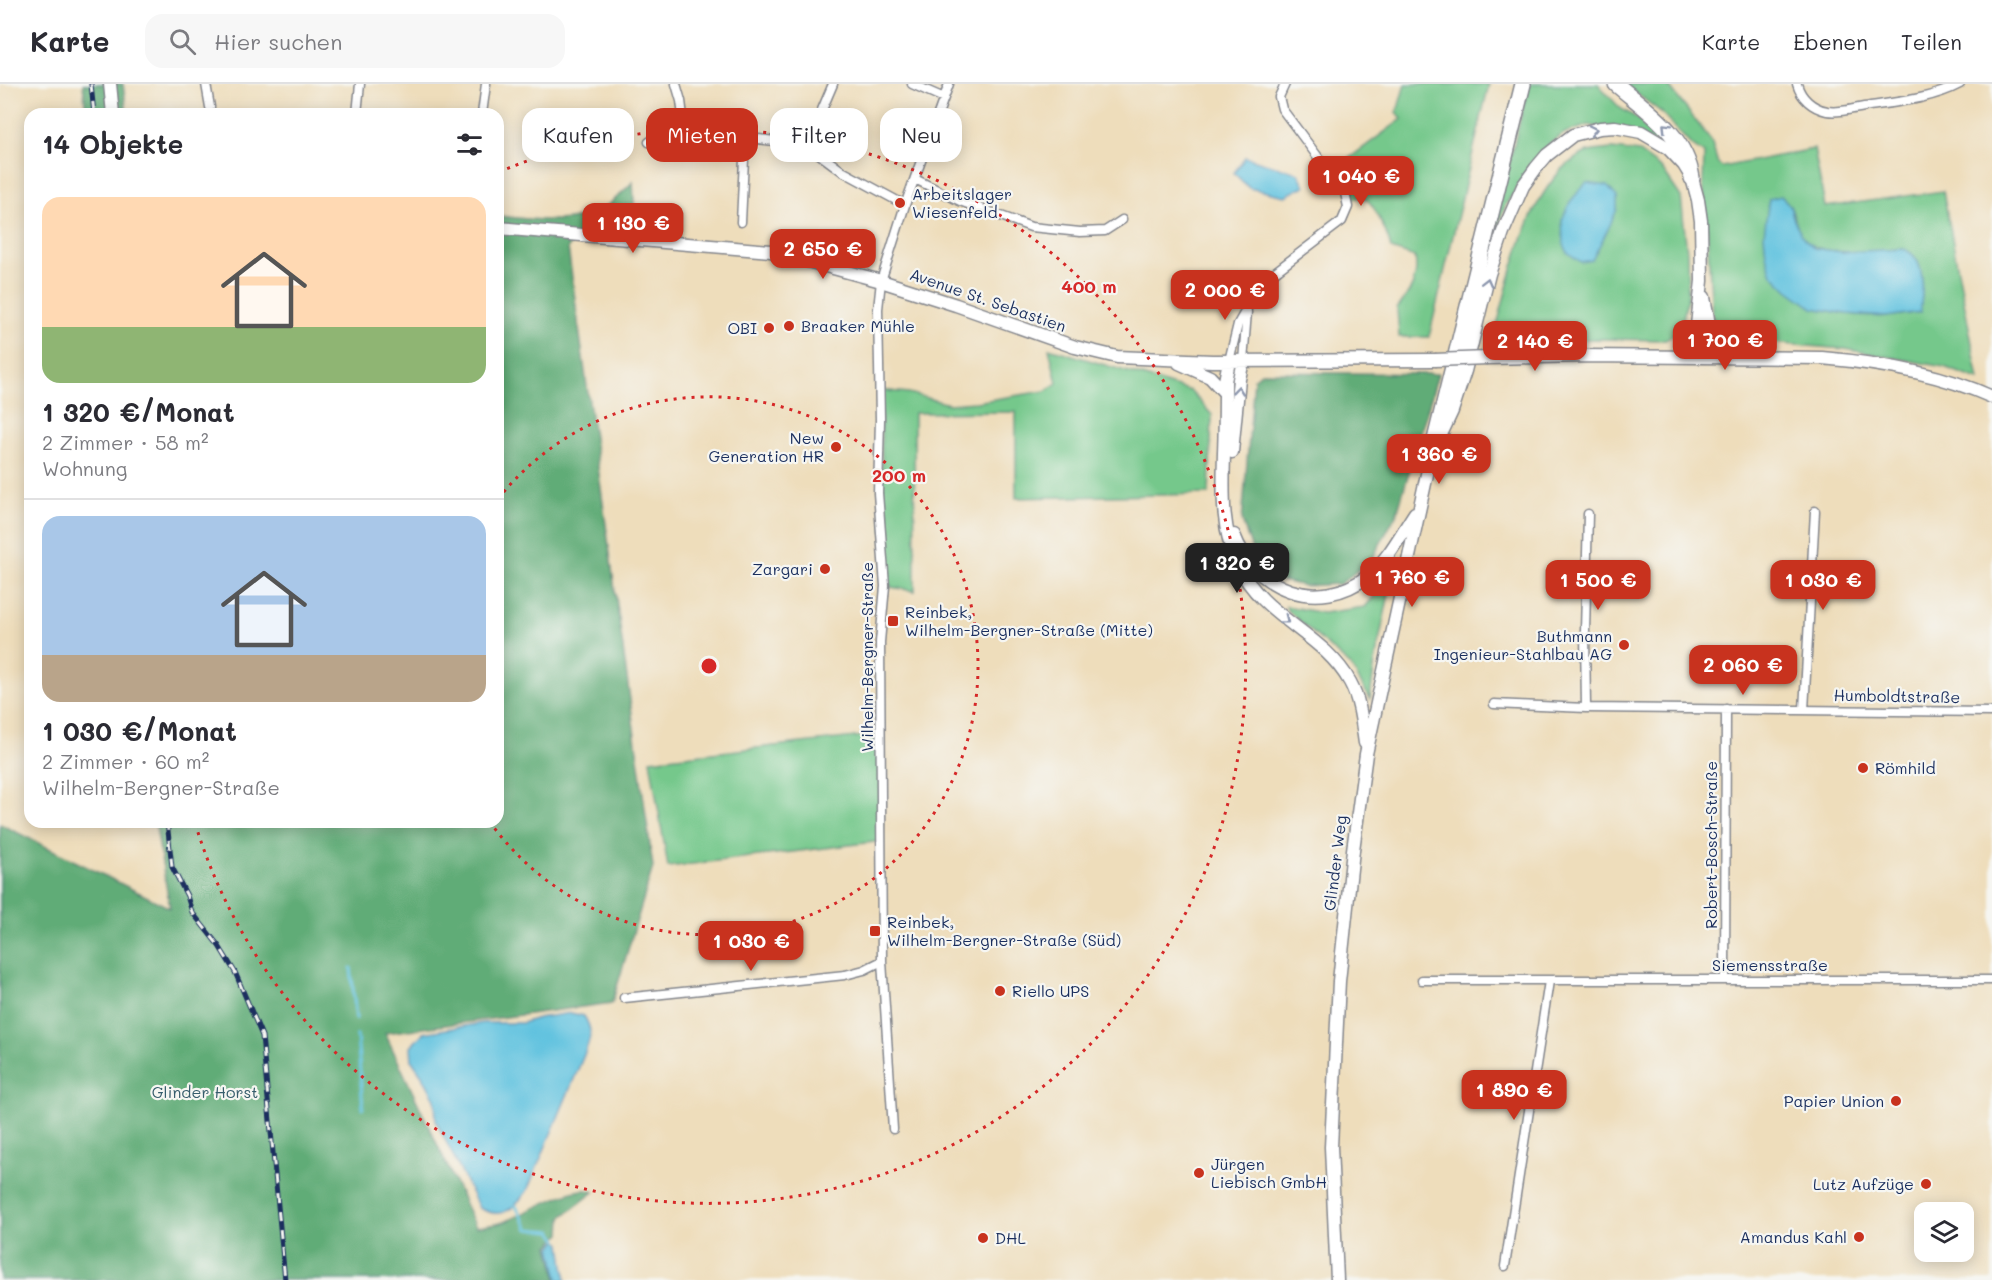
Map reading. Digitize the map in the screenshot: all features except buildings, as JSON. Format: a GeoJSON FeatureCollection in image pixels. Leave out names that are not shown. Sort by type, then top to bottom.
{"type":"FeatureCollection","features":[{"type":"Feature","properties":{"kind":"highway"},"geometry":{"type":"LineString","coordinates":[[1431,456],[1523,84]]}},
{"type":"Feature","properties":{"kind":"highway"},"geometry":{"type":"LineString","coordinates":[[1616,84],[1672,134],[1685,154],[1692,177]]}},
{"type":"Feature","properties":{"kind":"main road"},"geometry":{"type":"LineString","coordinates":[[110,84],[112,108]]}},
{"type":"Feature","properties":{"kind":"main road","name":"Glinder Weg"},"geometry":{"type":"LineString","coordinates":[[1337,1280],[1331,1147],[1339,981],[1366,754],[1431,456],[1452,411],[1465,371],[1489,274],[1503,232],[1523,186],[1547,154],[1574,135],[1615,127],[1641,132],[1668,148],[1692,177]]}},
{"type":"Feature","properties":{"kind":"main road"},"geometry":{"type":"LineString","coordinates":[[1692,177],[1701,221],[1702,281],[1710,338],[1708,346],[1696,356]]}},
{"type":"Feature","properties":{"kind":"main road","name":"Avenue St. Sebastien"},"geometry":{"type":"LineString","coordinates":[[504,229],[771,251],[881,280],[1098,353],[1134,359],[1435,360],[1696,356],[1822,358],[1899,368],[1976,389],[1992,397]]}},
{"type":"Feature","properties":{"kind":"main road"},"geometry":{"type":"LineString","coordinates":[[1696,356],[1702,281]]}},
{"type":"Feature","properties":{"kind":"main road"},"geometry":{"type":"LineString","coordinates":[[1708,325],[1721,340],[1753,357]]}},
{"type":"Feature","properties":{"kind":"main road"},"geometry":{"type":"LineString","coordinates":[[1173,360],[1210,377],[1225,393]]}},
{"type":"Feature","properties":{"kind":"main road"},"geometry":{"type":"LineString","coordinates":[[1229,361],[1225,381],[1223,504],[1227,538],[1245,578],[1265,603],[1320,647],[1344,672],[1359,705],[1366,754]]}},
{"type":"Feature","properties":{"kind":"main road"},"geometry":{"type":"LineString","coordinates":[[1243,361],[1239,379],[1228,510],[1238,547],[1262,576],[1285,589],[1308,595],[1337,592],[1350,587],[1370,574],[1380,564],[1419,507]]}},
{"type":"Feature","properties":{"kind":"street"},"geometry":{"type":"LineString","coordinates":[[206,84],[210,107]]}},
{"type":"Feature","properties":{"kind":"street"},"geometry":{"type":"LineString","coordinates":[[358,108],[360,84]]}},
{"type":"Feature","properties":{"kind":"street"},"geometry":{"type":"LineString","coordinates":[[483,108],[486,84]]}},
{"type":"Feature","properties":{"kind":"street"},"geometry":{"type":"LineString","coordinates":[[676,84],[682,108]]}},
{"type":"Feature","properties":{"kind":"street"},"geometry":{"type":"LineString","coordinates":[[823,108],[833,84]]}},
{"type":"Feature","properties":{"kind":"street"},"geometry":{"type":"LineString","coordinates":[[912,84],[944,98]]}},
{"type":"Feature","properties":{"kind":"street","name":"Wilhelm-Bergner-Straße"},"geometry":{"type":"LineString","coordinates":[[892,1129],[882,961],[880,642],[885,586],[877,486],[880,420],[878,309],[881,280],[905,205],[950,84]]}},
{"type":"Feature","properties":{"kind":"street"},"geometry":{"type":"LineString","coordinates":[[1229,361],[1238,324],[1255,295],[1271,275],[1341,223],[1348,207],[1343,191],[1282,109],[1280,97],[1285,84]]}},
{"type":"Feature","properties":{"kind":"street"},"geometry":{"type":"LineString","coordinates":[[1797,84],[1805,100],[1814,106],[1832,111],[1924,97],[1960,84]]}},
{"type":"Feature","properties":{"kind":"street"},"geometry":{"type":"LineString","coordinates":[[741,222],[744,162]]}},
{"type":"Feature","properties":{"kind":"street"},"geometry":{"type":"LineString","coordinates":[[830,162],[905,205]]}},
{"type":"Feature","properties":{"kind":"street"},"geometry":{"type":"LineString","coordinates":[[915,179],[960,201],[1031,227],[1080,232],[1105,231],[1122,220]]}},
{"type":"Feature","properties":{"kind":"street"},"geometry":{"type":"LineString","coordinates":[[1243,361],[1246,317],[1255,295]]}},
{"type":"Feature","properties":{"kind":"street"},"geometry":{"type":"LineString","coordinates":[[1804,710],[1815,511]]}},
{"type":"Feature","properties":{"kind":"street"},"geometry":{"type":"LineString","coordinates":[[1586,708],[1588,514]]}},
{"type":"Feature","properties":{"kind":"street","name":"Humboldtstraße"},"geometry":{"type":"LineString","coordinates":[[1494,704],[1586,708],[1992,712]]}},
{"type":"Feature","properties":{"kind":"street","name":"Robert-Bosch-Straße"},"geometry":{"type":"LineString","coordinates":[[1725,981],[1726,709]]}},
{"type":"Feature","properties":{"kind":"street"},"geometry":{"type":"LineString","coordinates":[[624,999],[846,975],[864,970],[882,961]]}},
{"type":"Feature","properties":{"kind":"street","name":"Siemensstraße"},"geometry":{"type":"LineString","coordinates":[[1422,980],[1992,980]]}},
{"type":"Feature","properties":{"kind":"street"},"geometry":{"type":"LineString","coordinates":[[1505,1266],[1549,981]]}},
{"type":"Feature","properties":{"kind":"green space"},"geometry":{"type":"Polygon","coordinates":[[[83,84],[123,84],[126,108],[85,108],[83,84]]]}},
{"type":"Feature","properties":{"kind":"green space"},"geometry":{"type":"Polygon","coordinates":[[[1405,84],[1489,84],[1429,337],[1399,337],[1397,309],[1412,285],[1416,272],[1415,257],[1391,249],[1385,231],[1371,204],[1361,197],[1353,198],[1351,188],[1336,168],[1402,119],[1397,112],[1405,84]]]}},
{"type":"Feature","properties":{"kind":"green space"},"geometry":{"type":"Polygon","coordinates":[[[1529,84],[1598,84],[1620,108],[1647,124],[1671,146],[1589,125],[1565,133],[1549,144],[1506,204],[1485,260],[1529,84]]]}},
{"type":"Feature","properties":{"kind":"green space"},"geometry":{"type":"Polygon","coordinates":[[[1624,84],[1667,84],[1711,140],[1718,164],[1722,167],[1814,149],[1825,207],[1943,191],[1979,380],[1944,367],[1845,349],[1734,340],[1717,330],[1712,314],[1703,186],[1704,154],[1690,144],[1661,112],[1624,84]],[[1781,196],[1813,308],[1885,317],[1920,312],[1922,275],[1916,259],[1910,253],[1902,249],[1849,252],[1821,249],[1802,237],[1790,206],[1781,196]]]}},
{"type":"Feature","properties":{"kind":"green space"},"geometry":{"type":"Polygon","coordinates":[[[1612,149],[1639,152],[1662,169],[1681,197],[1687,252],[1688,295],[1681,329],[1666,340],[1594,339],[1517,344],[1494,336],[1524,234],[1535,208],[1549,185],[1565,166],[1585,153],[1612,149]]]}},
{"type":"Feature","properties":{"kind":"green space","name":"Glinder Horst"},"geometry":{"type":"Polygon","coordinates":[[[633,182],[636,239],[578,235],[568,248],[653,867],[612,1003],[385,1033],[476,1227],[509,1220],[575,1192],[586,1190],[594,1192],[562,1217],[561,1234],[549,1246],[557,1280],[0,1280],[0,824],[170,908],[156,828],[504,828],[504,217],[563,220],[589,215],[613,201],[633,182]]]}},
{"type":"Feature","properties":{"kind":"green space"},"geometry":{"type":"Polygon","coordinates":[[[1049,348],[1191,391],[1212,415],[1209,494],[1016,498],[1016,412],[914,413],[915,591],[885,586],[880,390],[909,393],[949,404],[1045,391],[1057,383],[1049,348]]]}},
{"type":"Feature","properties":{"kind":"green space"},"geometry":{"type":"Polygon","coordinates":[[[1262,372],[1438,374],[1397,513],[1372,559],[1340,584],[1304,586],[1274,579],[1254,555],[1242,521],[1254,379],[1262,372]]]}},
{"type":"Feature","properties":{"kind":"green space"},"geometry":{"type":"Polygon","coordinates":[[[1393,574],[1375,661],[1370,699],[1351,666],[1287,610],[1286,606],[1323,613],[1365,607],[1393,574]]]}},
{"type":"Feature","properties":{"kind":"green space"},"geometry":{"type":"Polygon","coordinates":[[[882,734],[882,841],[668,867],[650,760],[882,734]]]}},
{"type":"Feature","properties":{"kind":"water"},"geometry":{"type":"Polygon","coordinates":[[[1245,157],[1298,173],[1305,186],[1285,196],[1249,188],[1234,173],[1245,157]]]}},
{"type":"Feature","properties":{"kind":"water"},"geometry":{"type":"Polygon","coordinates":[[[1586,183],[1607,186],[1617,197],[1617,209],[1592,260],[1581,262],[1568,253],[1563,242],[1562,220],[1570,202],[1586,183]]]}},
{"type":"Feature","properties":{"kind":"water"},"geometry":{"type":"Polygon","coordinates":[[[1781,196],[1790,206],[1803,237],[1814,248],[1842,252],[1902,249],[1910,253],[1916,259],[1922,275],[1920,312],[1886,317],[1847,314],[1813,308],[1788,290],[1772,274],[1766,255],[1764,234],[1769,199],[1781,196]]]}},
{"type":"Feature","properties":{"kind":"water"},"geometry":{"type":"Polygon","coordinates":[[[571,1013],[584,1016],[589,1026],[589,1039],[527,1191],[512,1208],[501,1213],[479,1208],[436,1121],[435,1099],[412,1061],[411,1046],[423,1033],[483,1023],[522,1023],[571,1013]]]}},
{"type":"Feature","properties":{"kind":"water"},"geometry":{"type":"Polygon","coordinates":[[[558,1240],[561,1244],[566,1280],[558,1280],[551,1247],[558,1240]]]}},
{"type":"Feature","properties":{"kind":"waterway"},"geometry":{"type":"LineString","coordinates":[[351,968],[356,1019]]}},
{"type":"Feature","properties":{"kind":"waterway"},"geometry":{"type":"LineString","coordinates":[[357,1035],[363,1108]]}},
{"type":"Feature","properties":{"kind":"waterway"},"geometry":{"type":"LineString","coordinates":[[516,1206],[528,1229],[552,1231],[558,1240]]}},
{"type":"Feature","properties":{"kind":"railway"},"geometry":{"type":"LineString","coordinates":[[91,84],[93,108]]}},
{"type":"Feature","properties":{"kind":"railway"},"geometry":{"type":"LineString","coordinates":[[168,828],[172,867],[187,896],[192,912],[219,946],[235,972],[262,1036],[285,1280]]}},
{"type":"Feature","properties":{"kind":"place","name":"Arbeitslager Wiesenfeld"},"geometry":{"type":"Point","coordinates":[900,203]}},
{"type":"Feature","properties":{"kind":"place","name":"Braaker Mühle"},"geometry":{"type":"Point","coordinates":[789,326]}},
{"type":"Feature","properties":{"kind":"place","name":"OBI"},"geometry":{"type":"Point","coordinates":[769,328]}},
{"type":"Feature","properties":{"kind":"place","name":"New Generation HR"},"geometry":{"type":"Point","coordinates":[836,447]}},
{"type":"Feature","properties":{"kind":"place","name":"Zargari"},"geometry":{"type":"Point","coordinates":[825,569]}},
{"type":"Feature","properties":{"kind":"place","name":"Reinbek, Wilhelm-Bergner-Straße (Mitte)"},"geometry":{"type":"Point","coordinates":[893,621]}},
{"type":"Feature","properties":{"kind":"place","name":"Buthmann Ingenieur-Stahlbau AG"},"geometry":{"type":"Point","coordinates":[1624,645]}},
{"type":"Feature","properties":{"kind":"place","name":"Römhild"},"geometry":{"type":"Point","coordinates":[1863,768]}},
{"type":"Feature","properties":{"kind":"place","name":"Reinbek, Wilhelm-Bergner-Straße (Süd)"},"geometry":{"type":"Point","coordinates":[875,931]}},
{"type":"Feature","properties":{"kind":"place","name":"Riello UPS"},"geometry":{"type":"Point","coordinates":[1000,991]}},
{"type":"Feature","properties":{"kind":"place","name":"Papier Union"},"geometry":{"type":"Point","coordinates":[1896,1101]}},
{"type":"Feature","properties":{"kind":"place","name":"Jürgen Liebisch GmbH"},"geometry":{"type":"Point","coordinates":[1199,1173]}},
{"type":"Feature","properties":{"kind":"place","name":"Lutz Aufzüge"},"geometry":{"type":"Point","coordinates":[1926,1184]}},
{"type":"Feature","properties":{"kind":"place","name":"Amandus Kahl"},"geometry":{"type":"Point","coordinates":[1859,1237]}},
{"type":"Feature","properties":{"kind":"place","name":"DHL"},"geometry":{"type":"Point","coordinates":[983,1238]}}]}
